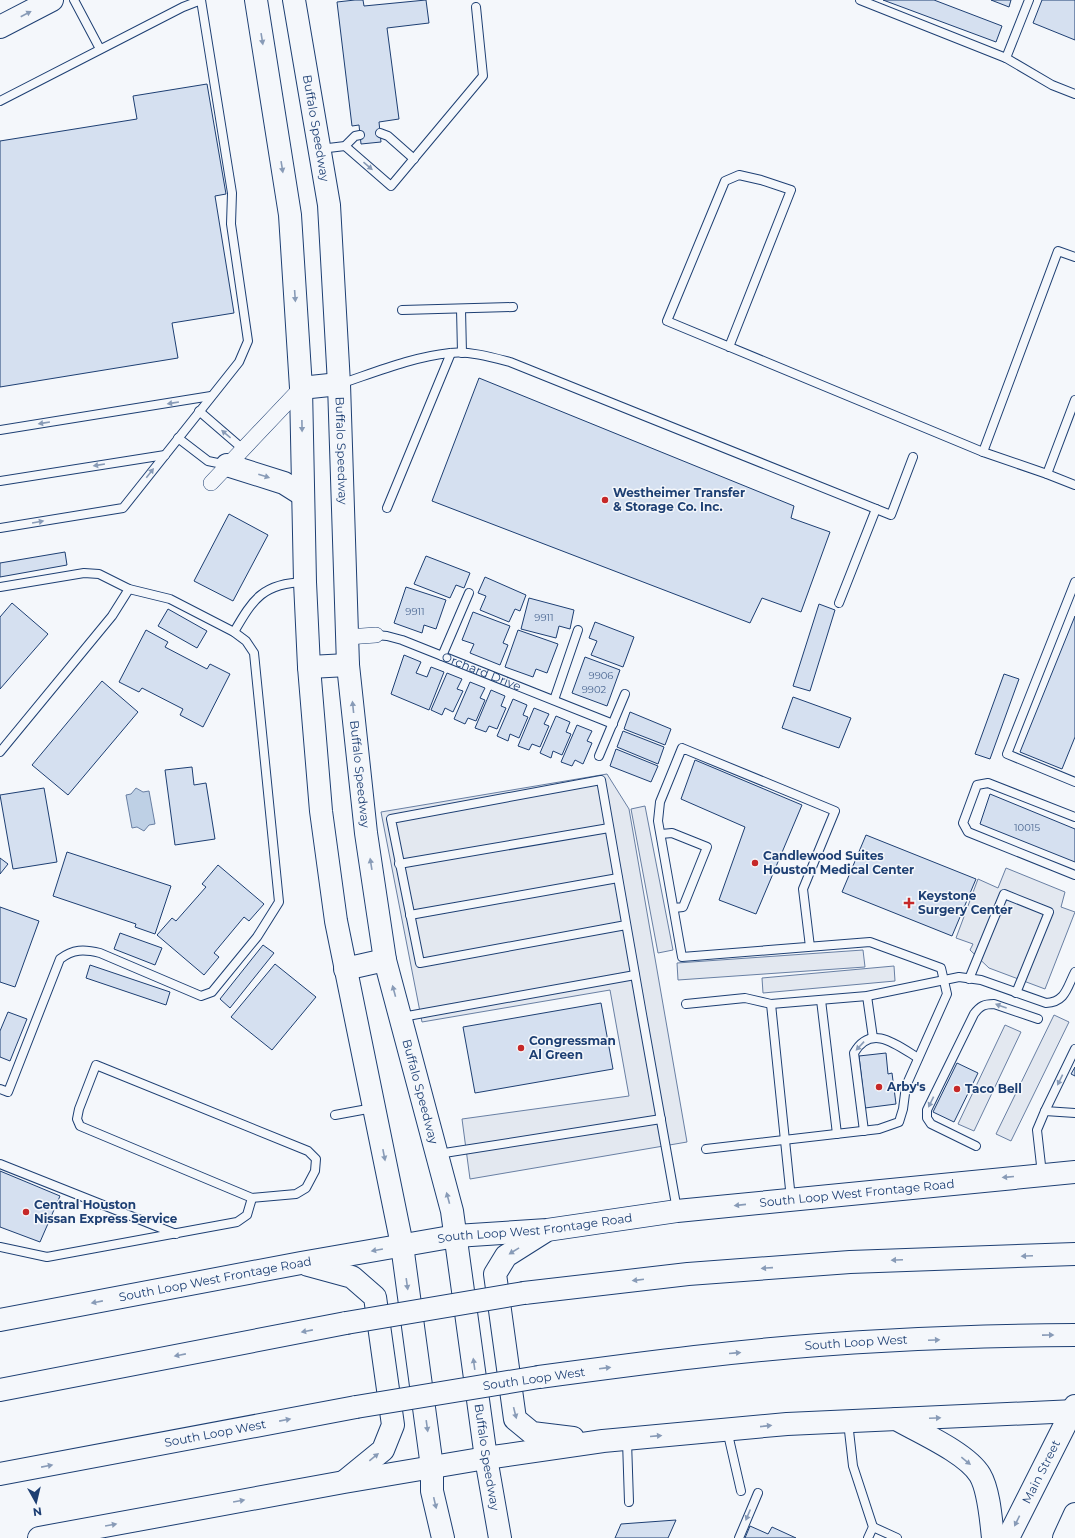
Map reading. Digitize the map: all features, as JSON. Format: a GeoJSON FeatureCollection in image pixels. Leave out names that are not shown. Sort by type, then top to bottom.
{"type":"FeatureCollection","features":[{"type":"Feature","properties":{"kind":"main road"},"geometry":{"type":"LineString","coordinates":[[0,27],[52,0]]}},
{"type":"Feature","properties":{"kind":"main road"},"geometry":{"type":"LineString","coordinates":[[256,0],[290,215],[301,388],[305,582],[309,667],[321,811],[336,921],[402,1245],[432,1467],[432,1491],[443,1538]]}},
{"type":"Feature","properties":{"kind":"main road","name":"Buffalo Speedway"},"geometry":{"type":"LineString","coordinates":[[294,0],[329,205],[339,384],[348,665],[366,833],[386,960],[437,1154],[456,1236],[486,1458],[500,1538]]}},
{"type":"Feature","properties":{"kind":"main road"},"geometry":{"type":"LineString","coordinates":[[301,388],[339,384]]}},
{"type":"Feature","properties":{"kind":"main road"},"geometry":{"type":"LineString","coordinates":[[227,466],[284,483],[303,495]]}},
{"type":"Feature","properties":{"kind":"main road"},"geometry":{"type":"LineString","coordinates":[[309,667],[348,665]]}},
{"type":"Feature","properties":{"kind":"main road"},"geometry":{"type":"LineString","coordinates":[[345,969],[386,960]]}},
{"type":"Feature","properties":{"kind":"main road","name":"South Loop West Frontage Road"},"geometry":{"type":"LineString","coordinates":[[0,1320],[301,1263],[456,1236],[547,1230],[677,1211],[1042,1174],[1075,1172]]}},
{"type":"Feature","properties":{"kind":"main road"},"geometry":{"type":"LineString","coordinates":[[547,1230],[506,1256],[495,1274],[515,1419],[532,1433],[603,1441]]}},
{"type":"Feature","properties":{"kind":"main road"},"geometry":{"type":"LineString","coordinates":[[0,1390],[346,1323],[524,1293],[688,1274],[835,1263],[1070,1254]]}},
{"type":"Feature","properties":{"kind":"main road"},"geometry":{"type":"LineString","coordinates":[[301,1263],[352,1277],[375,1298],[393,1425],[383,1450],[344,1482]]}},
{"type":"Feature","properties":{"kind":"main road","name":"South Loop West"},"geometry":{"type":"LineString","coordinates":[[3,1474],[356,1407],[539,1377],[696,1357],[829,1345],[1075,1335]]}},
{"type":"Feature","properties":{"kind":"main road"},"geometry":{"type":"LineString","coordinates":[[0,1387],[42,1382]]}},
{"type":"Feature","properties":{"kind":"main road"},"geometry":{"type":"LineString","coordinates":[[39,1538],[344,1482],[486,1458],[603,1441],[787,1424],[1074,1409]]}},
{"type":"Feature","properties":{"kind":"main road","name":"Main Street"},"geometry":{"type":"LineString","coordinates":[[1008,1538],[1074,1409]]}},
{"type":"Feature","properties":{"kind":"main road"},"geometry":{"type":"LineString","coordinates":[[896,1419],[957,1454],[970,1463],[981,1475],[990,1507],[993,1538]]}},
{"type":"Feature","properties":{"kind":"main road"},"geometry":{"type":"LineString","coordinates":[[1064,1538],[1075,1514]]}},
{"type":"Feature","properties":{"kind":"street"},"geometry":{"type":"LineString","coordinates":[[211,483],[301,388]]}},
{"type":"Feature","properties":{"kind":"street","name":"Orchard Drive"},"geometry":{"type":"LineString","coordinates":[[347,637],[376,635]]}},
{"type":"Feature","properties":{"kind":"lane"},"geometry":{"type":"LineString","coordinates":[[74,0],[100,49]]}},
{"type":"Feature","properties":{"kind":"lane"},"geometry":{"type":"LineString","coordinates":[[0,100],[183,7],[201,0],[232,193],[231,224],[248,342],[238,362],[123,508],[0,528]]}},
{"type":"Feature","properties":{"kind":"lane"},"geometry":{"type":"LineString","coordinates":[[860,0],[1006,58],[1052,85],[1075,94]]}},
{"type":"Feature","properties":{"kind":"lane"},"geometry":{"type":"LineString","coordinates":[[1006,58],[1029,0]]}},
{"type":"Feature","properties":{"kind":"lane"},"geometry":{"type":"LineString","coordinates":[[345,146],[391,186],[484,76],[476,7]]}},
{"type":"Feature","properties":{"kind":"lane"},"geometry":{"type":"LineString","coordinates":[[380,133],[388,136],[414,159]]}},
{"type":"Feature","properties":{"kind":"lane"},"geometry":{"type":"LineString","coordinates":[[320,149],[345,146],[355,136],[360,135]]}},
{"type":"Feature","properties":{"kind":"lane"},"geometry":{"type":"LineString","coordinates":[[729,347],[791,190],[761,180],[739,175],[725,181],[667,321],[729,347],[982,452],[1075,485]]}},
{"type":"Feature","properties":{"kind":"lane"},"geometry":{"type":"LineString","coordinates":[[982,452],[1058,250],[1075,257]]}},
{"type":"Feature","properties":{"kind":"lane"},"geometry":{"type":"LineString","coordinates":[[402,310],[513,307]]}},
{"type":"Feature","properties":{"kind":"lane"},"geometry":{"type":"LineString","coordinates":[[461,309],[462,353]]}},
{"type":"Feature","properties":{"kind":"lane"},"geometry":{"type":"LineString","coordinates":[[387,508],[451,353]]}},
{"type":"Feature","properties":{"kind":"lane"},"geometry":{"type":"LineString","coordinates":[[339,384],[419,359],[451,353],[482,354],[510,362],[891,515],[913,457]]}},
{"type":"Feature","properties":{"kind":"lane"},"geometry":{"type":"LineString","coordinates":[[0,430],[211,396]]}},
{"type":"Feature","properties":{"kind":"lane"},"geometry":{"type":"LineString","coordinates":[[1047,474],[1075,400]]}},
{"type":"Feature","properties":{"kind":"lane"},"geometry":{"type":"LineString","coordinates":[[199,411],[243,449]]}},
{"type":"Feature","properties":{"kind":"lane"},"geometry":{"type":"LineString","coordinates":[[178,438],[208,461],[227,466]]}},
{"type":"Feature","properties":{"kind":"lane"},"geometry":{"type":"LineString","coordinates":[[0,481],[165,455]]}},
{"type":"Feature","properties":{"kind":"lane"},"geometry":{"type":"LineString","coordinates":[[839,603],[876,509]]}},
{"type":"Feature","properties":{"kind":"lane"},"geometry":{"type":"LineString","coordinates":[[0,588],[84,573],[99,574],[129,589],[170,599],[234,632],[246,640],[254,653],[279,902],[257,937],[212,992],[201,996],[100,953],[86,949],[69,952],[60,959],[8,1092],[0,1089]]}},
{"type":"Feature","properties":{"kind":"lane"},"geometry":{"type":"LineString","coordinates":[[234,632],[251,603],[263,593],[283,584],[305,582]]}},
{"type":"Feature","properties":{"kind":"lane"},"geometry":{"type":"LineString","coordinates":[[1075,582],[1006,754],[1075,782]]}},
{"type":"Feature","properties":{"kind":"lane"},"geometry":{"type":"LineString","coordinates":[[0,752],[112,616],[129,589]]}},
{"type":"Feature","properties":{"kind":"lane"},"geometry":{"type":"LineString","coordinates":[[442,656],[469,593]]}},
{"type":"Feature","properties":{"kind":"lane"},"geometry":{"type":"LineString","coordinates":[[554,700],[578,630]]}},
{"type":"Feature","properties":{"kind":"lane","name":"Orchard Drive"},"geometry":{"type":"LineString","coordinates":[[376,635],[402,640],[613,724]]}},
{"type":"Feature","properties":{"kind":"lane"},"geometry":{"type":"LineString","coordinates":[[599,756],[625,694]]}},
{"type":"Feature","properties":{"kind":"lane"},"geometry":{"type":"LineString","coordinates":[[706,1149],[864,1131],[889,1126],[899,1122],[903,1109],[906,1086],[947,994],[941,968],[870,942],[810,947],[682,957],[658,820],[660,802],[682,748],[835,811],[804,889],[810,947]]}},
{"type":"Feature","properties":{"kind":"lane"},"geometry":{"type":"LineString","coordinates":[[626,925],[420,963],[391,819],[600,780],[618,878],[677,1211]]}},
{"type":"Feature","properties":{"kind":"lane"},"geometry":{"type":"LineString","coordinates":[[1075,817],[988,783],[977,785],[963,823],[968,832],[1075,875]]}},
{"type":"Feature","properties":{"kind":"lane"},"geometry":{"type":"LineString","coordinates":[[399,864],[609,828]]}},
{"type":"Feature","properties":{"kind":"lane"},"geometry":{"type":"LineString","coordinates":[[661,834],[672,833],[707,847],[683,907],[674,908]]}},
{"type":"Feature","properties":{"kind":"lane"},"geometry":{"type":"LineString","coordinates":[[410,915],[618,878]]}},
{"type":"Feature","properties":{"kind":"lane"},"geometry":{"type":"LineString","coordinates":[[969,979],[1004,894],[1049,912],[1016,993]]}},
{"type":"Feature","properties":{"kind":"lane"},"geometry":{"type":"LineString","coordinates":[[686,1004],[745,998],[771,1004],[867,996],[959,977],[981,980],[1046,1003],[1055,1002],[1063,996],[1075,972]]}},
{"type":"Feature","properties":{"kind":"lane"},"geometry":{"type":"LineString","coordinates":[[400,1017],[635,975]]}},
{"type":"Feature","properties":{"kind":"lane"},"geometry":{"type":"LineString","coordinates":[[867,996],[873,1038]]}},
{"type":"Feature","properties":{"kind":"lane"},"geometry":{"type":"LineString","coordinates":[[821,1000],[837,1134]]}},
{"type":"Feature","properties":{"kind":"lane"},"geometry":{"type":"LineString","coordinates":[[771,1004],[791,1199]]}},
{"type":"Feature","properties":{"kind":"lane"},"geometry":{"type":"LineString","coordinates":[[976,1146],[931,1124],[927,1118],[927,1110],[974,1014],[979,1007],[986,1004],[994,1004],[1038,1020]]}},
{"type":"Feature","properties":{"kind":"lane"},"geometry":{"type":"LineString","coordinates":[[864,1131],[854,1053],[859,1045],[868,1038],[890,1040],[918,1058]]}},
{"type":"Feature","properties":{"kind":"lane"},"geometry":{"type":"LineString","coordinates":[[1042,1174],[1037,1130],[1075,1049]]}},
{"type":"Feature","properties":{"kind":"lane"},"geometry":{"type":"LineString","coordinates":[[96,1065],[308,1151],[316,1160],[316,1172],[306,1188],[296,1194],[252,1198],[80,1126],[77,1119],[79,1109],[96,1065]]}},
{"type":"Feature","properties":{"kind":"lane"},"geometry":{"type":"LineString","coordinates":[[335,1115],[375,1108]]}},
{"type":"Feature","properties":{"kind":"lane"},"geometry":{"type":"LineString","coordinates":[[1046,1111],[1075,1113]]}},
{"type":"Feature","properties":{"kind":"lane"},"geometry":{"type":"LineString","coordinates":[[437,1154],[661,1119]]}},
{"type":"Feature","properties":{"kind":"lane"},"geometry":{"type":"LineString","coordinates":[[0,1164],[176,1234]]}},
{"type":"Feature","properties":{"kind":"lane"},"geometry":{"type":"LineString","coordinates":[[0,1247],[48,1257],[176,1234],[237,1222],[246,1214],[252,1198]]}},
{"type":"Feature","properties":{"kind":"lane"},"geometry":{"type":"LineString","coordinates":[[848,1421],[854,1466],[873,1527],[868,1538]]}},
{"type":"Feature","properties":{"kind":"lane"},"geometry":{"type":"LineString","coordinates":[[727,1429],[741,1491]]}},
{"type":"Feature","properties":{"kind":"lane"},"geometry":{"type":"LineString","coordinates":[[627,1439],[629,1502]]}},
{"type":"Feature","properties":{"kind":"lane"},"geometry":{"type":"LineString","coordinates":[[739,1538],[758,1493]]}},
{"type":"Feature","properties":{"kind":"lane"},"geometry":{"type":"LineString","coordinates":[[873,1527],[897,1538]]}},
{"type":"Feature","properties":{"kind":"shaded area"},"geometry":{"type":"Polygon","coordinates":[[[607,774],[629,809],[687,1142],[470,1179],[462,1119],[629,1096],[610,990],[422,1022],[381,812],[607,774]]]}},
{"type":"Feature","properties":{"kind":"shaded area"},"geometry":{"type":"Polygon","coordinates":[[[645,806],[673,950],[658,953],[631,809],[645,806]]]}},
{"type":"Feature","properties":{"kind":"shaded area"},"geometry":{"type":"Polygon","coordinates":[[[1006,868],[1065,892],[1061,907],[1075,912],[1045,989],[989,968],[970,950],[973,944],[956,938],[978,879],[998,888],[1006,868]]]}},
{"type":"Feature","properties":{"kind":"shaded area"},"geometry":{"type":"Polygon","coordinates":[[[863,950],[865,967],[678,980],[677,963],[863,950]]]}},
{"type":"Feature","properties":{"kind":"shaded area"},"geometry":{"type":"Polygon","coordinates":[[[894,966],[895,981],[763,993],[762,978],[894,966]]]}},
{"type":"Feature","properties":{"kind":"shaded area"},"geometry":{"type":"Polygon","coordinates":[[[1054,1015],[1069,1022],[1011,1141],[996,1134],[1054,1015]]]}},
{"type":"Feature","properties":{"kind":"shaded area"},"geometry":{"type":"Polygon","coordinates":[[[1005,1025],[1021,1032],[974,1131],[958,1124],[1005,1025]]]}},
{"type":"Feature","properties":{"kind":"water"},"geometry":{"type":"Polygon","coordinates":[[[136,788],[143,792],[149,791],[155,824],[149,825],[144,831],[137,827],[132,828],[126,795],[131,794],[136,788]]]}},
{"type":"Feature","properties":{"kind":"building"},"geometry":{"type":"Polygon","coordinates":[[[363,0],[364,6],[426,0],[429,23],[387,28],[399,119],[379,122],[381,142],[361,144],[359,125],[352,126],[337,2],[363,0]]]}},
{"type":"Feature","properties":{"kind":"building"},"geometry":{"type":"Polygon","coordinates":[[[883,0],[934,0],[1002,26],[996,42],[883,0]]]}},
{"type":"Feature","properties":{"kind":"building"},"geometry":{"type":"Polygon","coordinates":[[[991,0],[1011,0],[1009,7],[991,0]]]}},
{"type":"Feature","properties":{"kind":"building"},"geometry":{"type":"Polygon","coordinates":[[[1042,0],[1075,0],[1075,40],[1033,23],[1042,0]]]}},
{"type":"Feature","properties":{"kind":"building"},"geometry":{"type":"Polygon","coordinates":[[[207,84],[226,194],[215,196],[234,313],[172,323],[178,358],[0,387],[0,141],[137,119],[133,96],[207,84]]]}},
{"type":"Feature","properties":{"kind":"building"},"geometry":{"type":"Polygon","coordinates":[[[479,378],[794,506],[791,518],[830,532],[801,612],[762,598],[750,623],[432,501],[479,378]]]}},
{"type":"Feature","properties":{"kind":"building"},"geometry":{"type":"Polygon","coordinates":[[[229,514],[268,535],[233,601],[194,581],[229,514]]]}},
{"type":"Feature","properties":{"kind":"building"},"geometry":{"type":"Polygon","coordinates":[[[65,552],[67,565],[0,577],[0,563],[65,552]]]}},
{"type":"Feature","properties":{"kind":"building"},"geometry":{"type":"Polygon","coordinates":[[[426,556],[470,573],[464,588],[456,585],[450,598],[414,584],[426,556]]]}},
{"type":"Feature","properties":{"kind":"building"},"geometry":{"type":"Polygon","coordinates":[[[485,577],[526,595],[520,611],[515,609],[509,622],[480,610],[486,596],[478,593],[485,577]]]}},
{"type":"Feature","properties":{"kind":"building"},"geometry":{"type":"Polygon","coordinates":[[[406,587],[446,600],[436,629],[424,625],[422,633],[394,623],[406,587]]]}},
{"type":"Feature","properties":{"kind":"building"},"geometry":{"type":"Polygon","coordinates":[[[529,598],[574,610],[570,629],[559,626],[556,638],[521,629],[529,598]]]}},
{"type":"Feature","properties":{"kind":"building"},"geometry":{"type":"Polygon","coordinates":[[[12,603],[48,634],[0,689],[0,617],[12,603]]]}},
{"type":"Feature","properties":{"kind":"building"},"geometry":{"type":"Polygon","coordinates":[[[819,604],[835,610],[810,691],[793,686],[819,604]]]}},
{"type":"Feature","properties":{"kind":"building"},"geometry":{"type":"Polygon","coordinates":[[[168,609],[207,631],[197,648],[158,626],[168,609]]]}},
{"type":"Feature","properties":{"kind":"building"},"geometry":{"type":"Polygon","coordinates":[[[473,612],[510,626],[503,643],[508,645],[500,665],[470,653],[474,644],[462,640],[473,612]]]}},
{"type":"Feature","properties":{"kind":"building"},"geometry":{"type":"Polygon","coordinates":[[[1075,616],[1075,737],[1062,769],[1020,752],[1075,616]]]}},
{"type":"Feature","properties":{"kind":"building"},"geometry":{"type":"Polygon","coordinates":[[[595,622],[634,637],[623,667],[591,655],[597,641],[589,638],[595,622]]]}},
{"type":"Feature","properties":{"kind":"building"},"geometry":{"type":"Polygon","coordinates":[[[146,630],[168,642],[165,647],[207,669],[210,664],[230,674],[203,727],[180,715],[183,709],[142,688],[139,692],[119,682],[146,630]]]}},
{"type":"Feature","properties":{"kind":"building"},"geometry":{"type":"Polygon","coordinates":[[[518,630],[558,644],[547,673],[536,669],[533,677],[505,667],[518,630]]]}},
{"type":"Feature","properties":{"kind":"building"},"geometry":{"type":"Polygon","coordinates":[[[404,655],[421,662],[416,673],[427,677],[431,667],[444,672],[429,710],[391,694],[404,655]]]}},
{"type":"Feature","properties":{"kind":"building"},"geometry":{"type":"Polygon","coordinates":[[[585,657],[620,670],[607,706],[572,693],[585,657]]]}},
{"type":"Feature","properties":{"kind":"building"},"geometry":{"type":"Polygon","coordinates":[[[447,673],[462,679],[457,689],[463,691],[453,712],[445,708],[442,715],[431,710],[447,673]]]}},
{"type":"Feature","properties":{"kind":"building"},"geometry":{"type":"Polygon","coordinates":[[[1004,674],[1019,679],[990,759],[975,754],[1004,674]]]}},
{"type":"Feature","properties":{"kind":"building"},"geometry":{"type":"Polygon","coordinates":[[[102,681],[138,712],[68,795],[32,765],[102,681]]]}},
{"type":"Feature","properties":{"kind":"building"},"geometry":{"type":"Polygon","coordinates":[[[470,682],[485,688],[480,698],[485,700],[476,721],[468,718],[465,724],[454,719],[470,682]]]}},
{"type":"Feature","properties":{"kind":"building"},"geometry":{"type":"Polygon","coordinates":[[[491,690],[505,696],[501,706],[506,708],[497,729],[489,726],[486,732],[475,728],[491,690]]]}},
{"type":"Feature","properties":{"kind":"building"},"geometry":{"type":"Polygon","coordinates":[[[793,697],[851,718],[839,748],[782,728],[793,697]]]}},
{"type":"Feature","properties":{"kind":"building"},"geometry":{"type":"Polygon","coordinates":[[[513,699],[527,705],[523,715],[528,717],[519,738],[510,734],[508,741],[497,736],[513,699]]]}},
{"type":"Feature","properties":{"kind":"building"},"geometry":{"type":"Polygon","coordinates":[[[534,708],[549,714],[544,724],[549,726],[540,747],[532,744],[529,750],[518,746],[534,708]]]}},
{"type":"Feature","properties":{"kind":"building"},"geometry":{"type":"Polygon","coordinates":[[[630,712],[671,729],[665,745],[624,729],[630,712]]]}},
{"type":"Feature","properties":{"kind":"building"},"geometry":{"type":"Polygon","coordinates":[[[556,716],[570,722],[566,732],[571,734],[562,755],[553,751],[551,758],[540,753],[556,716]]]}},
{"type":"Feature","properties":{"kind":"building"},"geometry":{"type":"Polygon","coordinates":[[[577,725],[592,731],[587,741],[592,743],[583,764],[575,760],[572,766],[561,762],[577,725]]]}},
{"type":"Feature","properties":{"kind":"building"},"geometry":{"type":"Polygon","coordinates":[[[623,731],[664,747],[658,764],[617,747],[623,731]]]}},
{"type":"Feature","properties":{"kind":"building"},"geometry":{"type":"Polygon","coordinates":[[[616,749],[658,766],[651,782],[610,766],[616,749]]]}},
{"type":"Feature","properties":{"kind":"building","name":"Candlewood Suites Houston Medical Center"},"geometry":{"type":"Polygon","coordinates":[[[695,760],[802,805],[756,914],[719,900],[745,827],[681,799],[695,760]]]}},
{"type":"Feature","properties":{"kind":"building"},"geometry":{"type":"Polygon","coordinates":[[[192,767],[194,785],[206,783],[215,839],[175,845],[165,770],[192,767]]]}},
{"type":"Feature","properties":{"kind":"building"},"geometry":{"type":"Polygon","coordinates":[[[44,788],[57,862],[13,869],[0,795],[44,788]]]}},
{"type":"Feature","properties":{"kind":"building"},"geometry":{"type":"Polygon","coordinates":[[[990,794],[1075,829],[1075,862],[980,824],[990,794]]]}},
{"type":"Feature","properties":{"kind":"building"},"geometry":{"type":"Polygon","coordinates":[[[866,835],[976,879],[952,936],[842,892],[866,835]]]}},
{"type":"Feature","properties":{"kind":"building"},"geometry":{"type":"Polygon","coordinates":[[[67,852],[171,886],[155,934],[135,927],[136,924],[53,896],[67,852]]]}},
{"type":"Feature","properties":{"kind":"building"},"geometry":{"type":"Polygon","coordinates":[[[0,858],[8,864],[0,874],[0,858]]]}},
{"type":"Feature","properties":{"kind":"building"},"geometry":{"type":"Polygon","coordinates":[[[218,865],[264,904],[249,921],[244,917],[214,953],[219,957],[204,975],[157,935],[172,918],[176,921],[206,887],[202,884],[218,865]]]}},
{"type":"Feature","properties":{"kind":"building"},"geometry":{"type":"Polygon","coordinates":[[[0,907],[39,921],[15,987],[0,982],[0,907]]]}},
{"type":"Feature","properties":{"kind":"building"},"geometry":{"type":"Polygon","coordinates":[[[120,933],[162,948],[155,965],[114,949],[120,933]]]}},
{"type":"Feature","properties":{"kind":"building"},"geometry":{"type":"Polygon","coordinates":[[[263,945],[274,953],[230,1008],[220,999],[263,945]]]}},
{"type":"Feature","properties":{"kind":"building"},"geometry":{"type":"Polygon","coordinates":[[[275,964],[316,997],[272,1050],[231,1017],[275,964]]]}},
{"type":"Feature","properties":{"kind":"building"},"geometry":{"type":"Polygon","coordinates":[[[90,965],[170,992],[166,1005],[86,978],[90,965]]]}},
{"type":"Feature","properties":{"kind":"building"},"geometry":{"type":"Polygon","coordinates":[[[601,1003],[613,1069],[475,1093],[463,1027],[601,1003]]]}},
{"type":"Feature","properties":{"kind":"building"},"geometry":{"type":"Polygon","coordinates":[[[8,1012],[27,1019],[10,1061],[0,1057],[0,1031],[8,1012]]]}},
{"type":"Feature","properties":{"kind":"building"},"geometry":{"type":"Polygon","coordinates":[[[886,1053],[888,1074],[892,1073],[896,1104],[865,1108],[859,1056],[886,1053]]]}},
{"type":"Feature","properties":{"kind":"building","name":"Taco Bell"},"geometry":{"type":"Polygon","coordinates":[[[957,1063],[978,1073],[954,1122],[933,1112],[957,1063]]]}},
{"type":"Feature","properties":{"kind":"building"},"geometry":{"type":"Polygon","coordinates":[[[1075,1067],[1075,1076],[1071,1074],[1075,1067]]]}},
{"type":"Feature","properties":{"kind":"building","name":"Central Houston Nissan Express Service"},"geometry":{"type":"Polygon","coordinates":[[[0,1171],[60,1196],[40,1242],[0,1227],[0,1171]]]}},
{"type":"Feature","properties":{"kind":"building"},"geometry":{"type":"Polygon","coordinates":[[[676,1520],[668,1538],[615,1538],[621,1524],[676,1520]]]}},
{"type":"Feature","properties":{"kind":"building"},"geometry":{"type":"Polygon","coordinates":[[[750,1526],[768,1534],[772,1527],[796,1538],[745,1538],[750,1526]]]}},
{"type":"Feature","properties":{"kind":"place","name":"Westheimer Transfer & Storage Co. Inc."},"geometry":{"type":"Point","coordinates":[605,500]}},
{"type":"Feature","properties":{"kind":"place","name":"Candlewood Suites Houston Medical Center"},"geometry":{"type":"Point","coordinates":[755,863]}},
{"type":"Feature","properties":{"kind":"place","name":"Keystone Surgery Center"},"geometry":{"type":"Point","coordinates":[909,903]}},
{"type":"Feature","properties":{"kind":"place","name":"Congressman Al Green"},"geometry":{"type":"Point","coordinates":[521,1048]}},
{"type":"Feature","properties":{"kind":"place","name":"Arby's"},"geometry":{"type":"Point","coordinates":[879,1087]}},
{"type":"Feature","properties":{"kind":"place","name":"Taco Bell"},"geometry":{"type":"Point","coordinates":[957,1089]}},
{"type":"Feature","properties":{"kind":"place","name":"Central Houston Nissan Express Service"},"geometry":{"type":"Point","coordinates":[26,1212]}}]}
